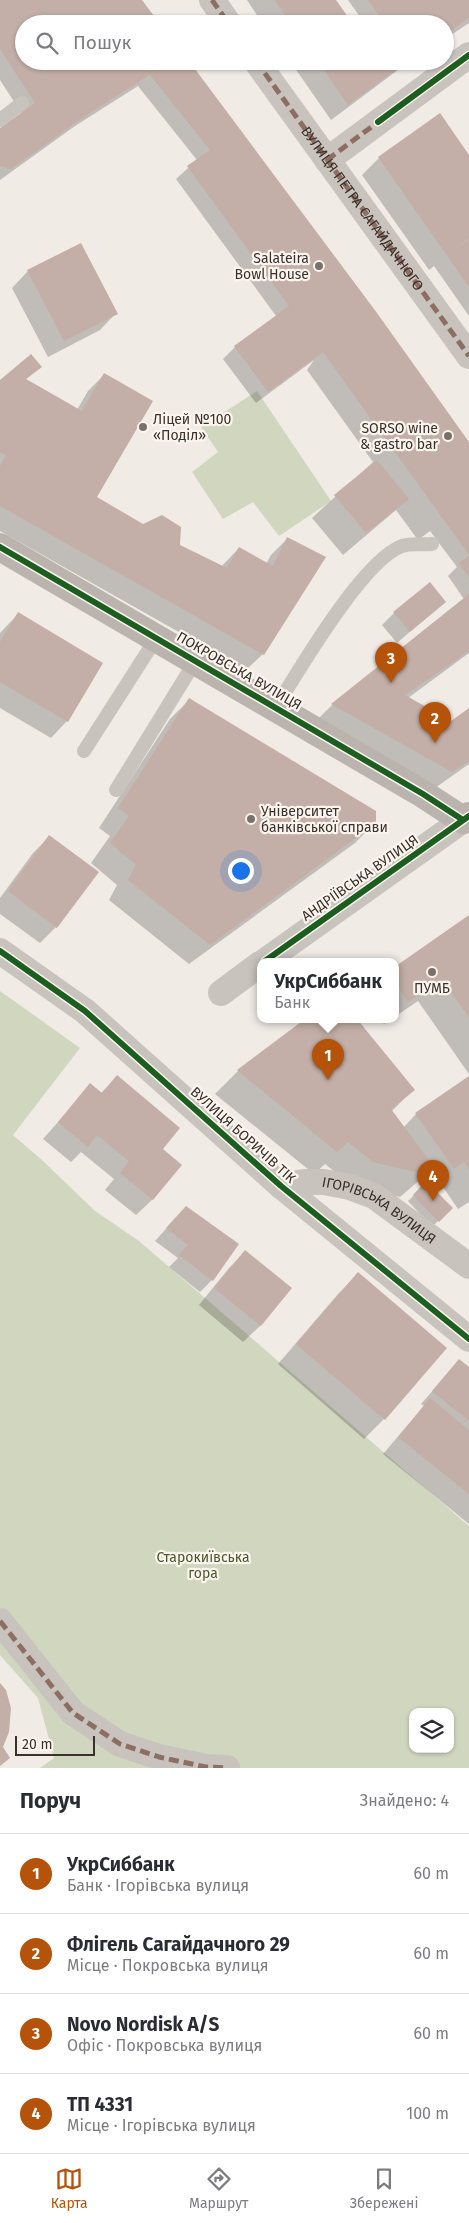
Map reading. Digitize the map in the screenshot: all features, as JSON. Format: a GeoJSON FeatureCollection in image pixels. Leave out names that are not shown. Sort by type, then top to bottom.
{"type":"FeatureCollection","features":[{"type":"Feature","properties":{"kind":"street"},"geometry":{"type":"LineString","coordinates":[[212,0],[223,15]]}},
{"type":"Feature","properties":{"kind":"street"},"geometry":{"type":"LineString","coordinates":[[454,67],[469,56]]}},
{"type":"Feature","properties":{"kind":"street","name":"ВУЛИЦЯ ПЕТРА САГАЙДАЧНОГО"},"geometry":{"type":"LineString","coordinates":[[262,70],[469,356]]}},
{"type":"Feature","properties":{"kind":"street"},"geometry":{"type":"LineString","coordinates":[[327,160],[450,70]]}},
{"type":"Feature","properties":{"kind":"street","name":"ПОКРОВСЬКА ВУЛИЦЯ"},"geometry":{"type":"LineString","coordinates":[[0,547],[196,660],[467,821]]}},
{"type":"Feature","properties":{"kind":"street","name":"АНДРІЇВСЬКА ВУЛИЦЯ"},"geometry":{"type":"LineString","coordinates":[[269,958],[467,821]]}},
{"type":"Feature","properties":{"kind":"street","name":"ВУЛИЦЯ БОРИЧІВ ТІК"},"geometry":{"type":"LineString","coordinates":[[0,951],[85,1011],[281,1186],[469,1339]]}},
{"type":"Feature","properties":{"kind":"street"},"geometry":{"type":"LineString","coordinates":[[220,993],[257,966]]}},
{"type":"Feature","properties":{"kind":"street","name":"ІГОРІВСЬКА ВУЛИЦЯ"},"geometry":{"type":"LineString","coordinates":[[281,1186],[304,1182],[324,1182],[350,1187],[374,1196],[469,1266]]}},
{"type":"Feature","properties":{"kind":"street"},"geometry":{"type":"LineString","coordinates":[[0,1621],[73,1713],[120,1744],[159,1757],[206,1767],[227,1768]]}},
{"type":"Feature","properties":{"kind":"lane"},"geometry":{"type":"LineString","coordinates":[[0,120],[22,103]]}},
{"type":"Feature","properties":{"kind":"lane"},"geometry":{"type":"LineString","coordinates":[[276,707],[355,586],[380,560],[402,546],[432,544]]}},
{"type":"Feature","properties":{"kind":"lane"},"geometry":{"type":"LineString","coordinates":[[84,752],[156,637]]}},
{"type":"Feature","properties":{"kind":"lane"},"geometry":{"type":"LineString","coordinates":[[116,790],[196,660]]}},
{"type":"Feature","properties":{"kind":"green space"},"geometry":{"type":"Polygon","coordinates":[[[257,391],[331,501],[279,536],[253,502],[223,519],[192,472],[218,452],[201,427],[257,391]]]}},
{"type":"Feature","properties":{"kind":"green space","name":"Старокиївська гора"},"geometry":{"type":"Polygon","coordinates":[[[0,991],[80,1048],[13,1135],[95,1211],[139,1241],[469,1526],[469,1768],[40,1768],[54,1758],[38,1698],[0,1655],[0,991]]]}},
{"type":"Feature","properties":{"kind":"building"},"geometry":{"type":"Polygon","coordinates":[[[0,0],[142,0],[153,15],[15,15],[15,70],[196,70],[377,313],[469,442],[469,555],[323,352],[268,392],[234,346],[289,306],[187,166],[210,150],[150,75],[88,114],[11,169],[0,166],[0,128],[35,103],[0,49],[0,0]]]}},
{"type":"Feature","properties":{"kind":"building"},"geometry":{"type":"Polygon","coordinates":[[[275,0],[336,0],[347,15],[285,15],[275,0]]]}},
{"type":"Feature","properties":{"kind":"building"},"geometry":{"type":"Polygon","coordinates":[[[368,0],[469,0],[469,18],[454,28],[454,15],[379,15],[368,0]]]}},
{"type":"Feature","properties":{"kind":"building"},"geometry":{"type":"Polygon","coordinates":[[[324,70],[396,70],[348,105],[324,70]]]}},
{"type":"Feature","properties":{"kind":"building"},"geometry":{"type":"Polygon","coordinates":[[[440,113],[469,155],[469,238],[454,249],[469,239],[469,287],[378,157],[440,113]]]}},
{"type":"Feature","properties":{"kind":"building"},"geometry":{"type":"Polygon","coordinates":[[[81,243],[118,314],[64,341],[27,270],[81,243]]]}},
{"type":"Feature","properties":{"kind":"building"},"geometry":{"type":"Polygon","coordinates":[[[31,354],[42,367],[26,379],[82,411],[104,373],[153,401],[97,497],[143,524],[162,515],[181,527],[180,545],[227,568],[239,547],[273,566],[287,537],[326,557],[264,655],[0,506],[0,466],[6,455],[0,452],[0,380],[31,354]]]}},
{"type":"Feature","properties":{"kind":"building"},"geometry":{"type":"Polygon","coordinates":[[[377,460],[409,499],[366,533],[334,495],[377,460]]]}},
{"type":"Feature","properties":{"kind":"building"},"geometry":{"type":"Polygon","coordinates":[[[469,556],[469,578],[459,563],[469,556]]]}},
{"type":"Feature","properties":{"kind":"building"},"geometry":{"type":"Polygon","coordinates":[[[430,582],[446,602],[410,632],[393,612],[430,582]]]}},
{"type":"Feature","properties":{"kind":"building"},"geometry":{"type":"Polygon","coordinates":[[[469,594],[469,651],[405,695],[451,721],[469,708],[469,761],[452,772],[331,704],[469,594]]]}},
{"type":"Feature","properties":{"kind":"building"},"geometry":{"type":"Polygon","coordinates":[[[18,612],[103,663],[68,722],[0,682],[0,642],[18,612]]]}},
{"type":"Feature","properties":{"kind":"building","name":"Університет банківської справи"},"geometry":{"type":"Polygon","coordinates":[[[189,698],[376,811],[376,823],[210,945],[128,880],[136,865],[110,843],[129,816],[118,808],[189,698]]]}},
{"type":"Feature","properties":{"kind":"building"},"geometry":{"type":"Polygon","coordinates":[[[49,835],[99,872],[57,928],[8,891],[49,835]]]}},
{"type":"Feature","properties":{"kind":"building","name":"ПУМБ"},"geometry":{"type":"Polygon","coordinates":[[[469,915],[469,1018],[442,979],[408,1002],[399,988],[399,964],[469,915]]]}},
{"type":"Feature","properties":{"kind":"building"},"geometry":{"type":"Polygon","coordinates":[[[300,1023],[360,1023],[415,1090],[391,1109],[435,1168],[424,1174],[373,1162],[348,1142],[337,1152],[237,1070],[300,1023]]]}},
{"type":"Feature","properties":{"kind":"building"},"geometry":{"type":"Polygon","coordinates":[[[117,1075],[180,1128],[163,1149],[182,1165],[153,1200],[120,1173],[129,1161],[97,1135],[88,1147],[58,1122],[90,1083],[102,1093],[117,1075]]]}},
{"type":"Feature","properties":{"kind":"building"},"geometry":{"type":"Polygon","coordinates":[[[469,1076],[469,1169],[464,1162],[454,1169],[415,1113],[469,1076]]]}},
{"type":"Feature","properties":{"kind":"building"},"geometry":{"type":"Polygon","coordinates":[[[426,1181],[453,1208],[439,1222],[413,1195],[426,1181]]]}},
{"type":"Feature","properties":{"kind":"building"},"geometry":{"type":"Polygon","coordinates":[[[186,1206],[239,1244],[213,1281],[179,1255],[188,1245],[166,1228],[186,1206]]]}},
{"type":"Feature","properties":{"kind":"building"},"geometry":{"type":"Polygon","coordinates":[[[245,1250],[292,1288],[261,1326],[214,1288],[245,1250]]]}},
{"type":"Feature","properties":{"kind":"building"},"geometry":{"type":"Polygon","coordinates":[[[358,1272],[447,1348],[385,1420],[296,1344],[358,1272]]]}},
{"type":"Feature","properties":{"kind":"building"},"geometry":{"type":"Polygon","coordinates":[[[459,1359],[469,1367],[469,1421],[432,1391],[459,1359]]]}},
{"type":"Feature","properties":{"kind":"building"},"geometry":{"type":"Polygon","coordinates":[[[430,1398],[469,1430],[469,1494],[398,1437],[430,1398]]]}},
{"type":"Feature","properties":{"kind":"building"},"geometry":{"type":"Polygon","coordinates":[[[0,1683],[6,1690],[11,1708],[9,1732],[3,1747],[10,1758],[0,1766],[0,1683]]]}},
{"type":"Feature","properties":{"kind":"marked path"},"geometry":{"type":"LineString","coordinates":[[212,0],[223,15]]}},
{"type":"Feature","properties":{"kind":"marked path"},"geometry":{"type":"LineString","coordinates":[[262,70],[469,356]]}},
{"type":"Feature","properties":{"kind":"marked path"},"geometry":{"type":"LineString","coordinates":[[327,160],[378,122]]}},
{"type":"Feature","properties":{"kind":"marked path"},"geometry":{"type":"LineString","coordinates":[[0,1621],[73,1713],[120,1744],[159,1757],[206,1767],[227,1768]]}},
{"type":"Feature","properties":{"kind":"cycle path"},"geometry":{"type":"LineString","coordinates":[[454,66],[469,55]]}},
{"type":"Feature","properties":{"kind":"cycle path"},"geometry":{"type":"LineString","coordinates":[[378,122],[449,70]]}},
{"type":"Feature","properties":{"kind":"cycle path"},"geometry":{"type":"LineString","coordinates":[[0,547],[423,794],[463,820]]}},
{"type":"Feature","properties":{"kind":"cycle path"},"geometry":{"type":"LineString","coordinates":[[269,958],[469,816]]}},
{"type":"Feature","properties":{"kind":"cycle path"},"geometry":{"type":"LineString","coordinates":[[0,951],[85,1011],[281,1186],[469,1339]]}},
{"type":"Feature","properties":{"kind":"place","name":"Salateira Bowl House"},"geometry":{"type":"Point","coordinates":[319,266]}},
{"type":"Feature","properties":{"kind":"place","name":"Ліцей №100 «Поділ»"},"geometry":{"type":"Point","coordinates":[143,427]}},
{"type":"Feature","properties":{"kind":"place","name":"SORSO wine & gastro bar"},"geometry":{"type":"Point","coordinates":[448,436]}},
{"type":"Feature","properties":{"kind":"place","name":"Novo Nordisk A/S"},"geometry":{"type":"Point","coordinates":[391,683]}},
{"type":"Feature","properties":{"kind":"place","name":"Флігель Сагайдачного 29"},"geometry":{"type":"Point","coordinates":[435,743]}},
{"type":"Feature","properties":{"kind":"place","name":"Університет банківської справи"},"geometry":{"type":"Point","coordinates":[251,819]}},
{"type":"Feature","properties":{"kind":"place","name":"ПУМБ"},"geometry":{"type":"Point","coordinates":[432,972]}},
{"type":"Feature","properties":{"kind":"place","name":"УкрСиббанк"},"geometry":{"type":"Point","coordinates":[328,1080]}},
{"type":"Feature","properties":{"kind":"place","name":"ТП 4331"},"geometry":{"type":"Point","coordinates":[433,1201]}}]}
